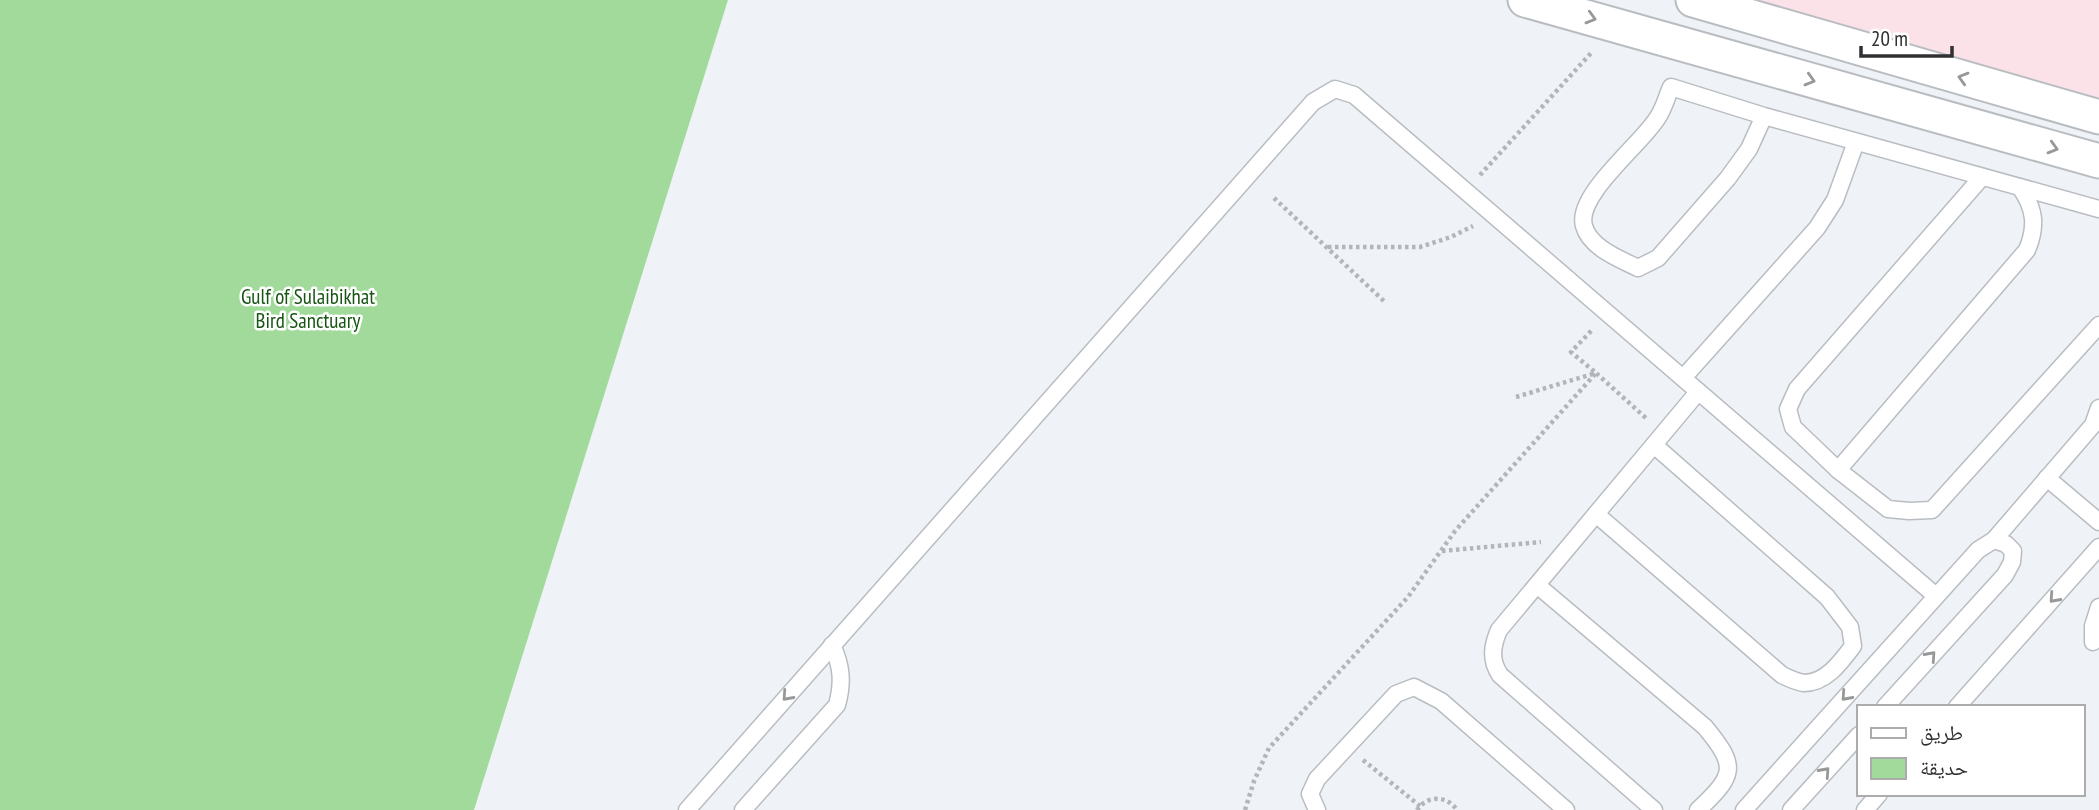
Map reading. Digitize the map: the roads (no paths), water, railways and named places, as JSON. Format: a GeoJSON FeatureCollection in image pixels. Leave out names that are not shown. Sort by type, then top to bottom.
{"type":"FeatureCollection","features":[{"type":"Feature","properties":{"kind":"street"},"geometry":{"type":"LineString","coordinates":[[1525,0],[2099,161]]}},
{"type":"Feature","properties":{"kind":"street"},"geometry":{"type":"LineString","coordinates":[[1693,0],[2099,117]]}},
{"type":"Feature","properties":{"kind":"street"},"geometry":{"type":"LineString","coordinates":[[1996,132],[2007,91]]}},
{"type":"Feature","properties":{"kind":"lane"},"geometry":{"type":"LineString","coordinates":[[1764,116],[1749,149],[1728,178],[1658,258],[1638,268],[1610,254],[1590,238],[1583,224],[1587,204],[1658,117],[1671,87],[1764,116],[2099,209]]}},
{"type":"Feature","properties":{"kind":"lane"},"geometry":{"type":"LineString","coordinates":[[687,810],[1313,102],[1335,89],[1354,95],[1936,596]]}},
{"type":"Feature","properties":{"kind":"lane"},"geometry":{"type":"LineString","coordinates":[[1683,379],[1817,228],[1835,200],[1856,142]]}},
{"type":"Feature","properties":{"kind":"lane"},"geometry":{"type":"LineString","coordinates":[[1982,177],[1797,389],[1788,409],[1793,427],[1838,470],[1888,509],[1932,510],[2099,325]]}},
{"type":"Feature","properties":{"kind":"lane"},"geometry":{"type":"LineString","coordinates":[[1838,470],[2027,250],[2033,234],[2034,218],[2030,201],[2020,187]]}},
{"type":"Feature","properties":{"kind":"lane"},"geometry":{"type":"LineString","coordinates":[[1654,810],[1500,675],[1495,667],[1492,646],[1499,630],[1698,392]]}},
{"type":"Feature","properties":{"kind":"lane"},"geometry":{"type":"LineString","coordinates":[[1744,810],[1978,550],[1994,540],[2047,478],[2096,432],[2099,408]]}},
{"type":"Feature","properties":{"kind":"lane"},"geometry":{"type":"LineString","coordinates":[[1596,514],[1782,675],[1803,683],[1819,679],[1834,670],[1853,646],[1850,627],[1827,597],[1659,439]]}},
{"type":"Feature","properties":{"kind":"lane"},"geometry":{"type":"LineString","coordinates":[[2047,478],[2099,522]]}},
{"type":"Feature","properties":{"kind":"lane"},"geometry":{"type":"LineString","coordinates":[[1887,705],[2005,575],[2014,551],[2006,544],[1994,540]]}},
{"type":"Feature","properties":{"kind":"lane"},"geometry":{"type":"LineString","coordinates":[[1959,705],[2099,547]]}},
{"type":"Feature","properties":{"kind":"lane"},"geometry":{"type":"LineString","coordinates":[[1538,584],[1705,727],[1725,751],[1729,765],[1719,790],[1698,810]]}},
{"type":"Feature","properties":{"kind":"lane"},"geometry":{"type":"LineString","coordinates":[[2093,642],[2093,625],[2099,607]]}},
{"type":"Feature","properties":{"kind":"lane"},"geometry":{"type":"LineString","coordinates":[[743,810],[837,705],[841,689],[841,671],[832,645]]}},
{"type":"Feature","properties":{"kind":"lane"},"geometry":{"type":"LineString","coordinates":[[1317,810],[1310,794],[1317,779],[1396,694],[1414,687],[1441,701],[1566,810]]}},
{"type":"Feature","properties":{"kind":"lane"},"geometry":{"type":"LineString","coordinates":[[1791,810],[1857,737]]}},
{"type":"Feature","properties":{"kind":"lane"},"geometry":{"type":"LineString","coordinates":[[1866,810],[1878,796]]}},
{"type":"Feature","properties":{"kind":"park label","name":"Gulf of Sulaibikhat Bird Sanctuary"},"geometry":{"type":"Point","coordinates":[308,309]}}]}
